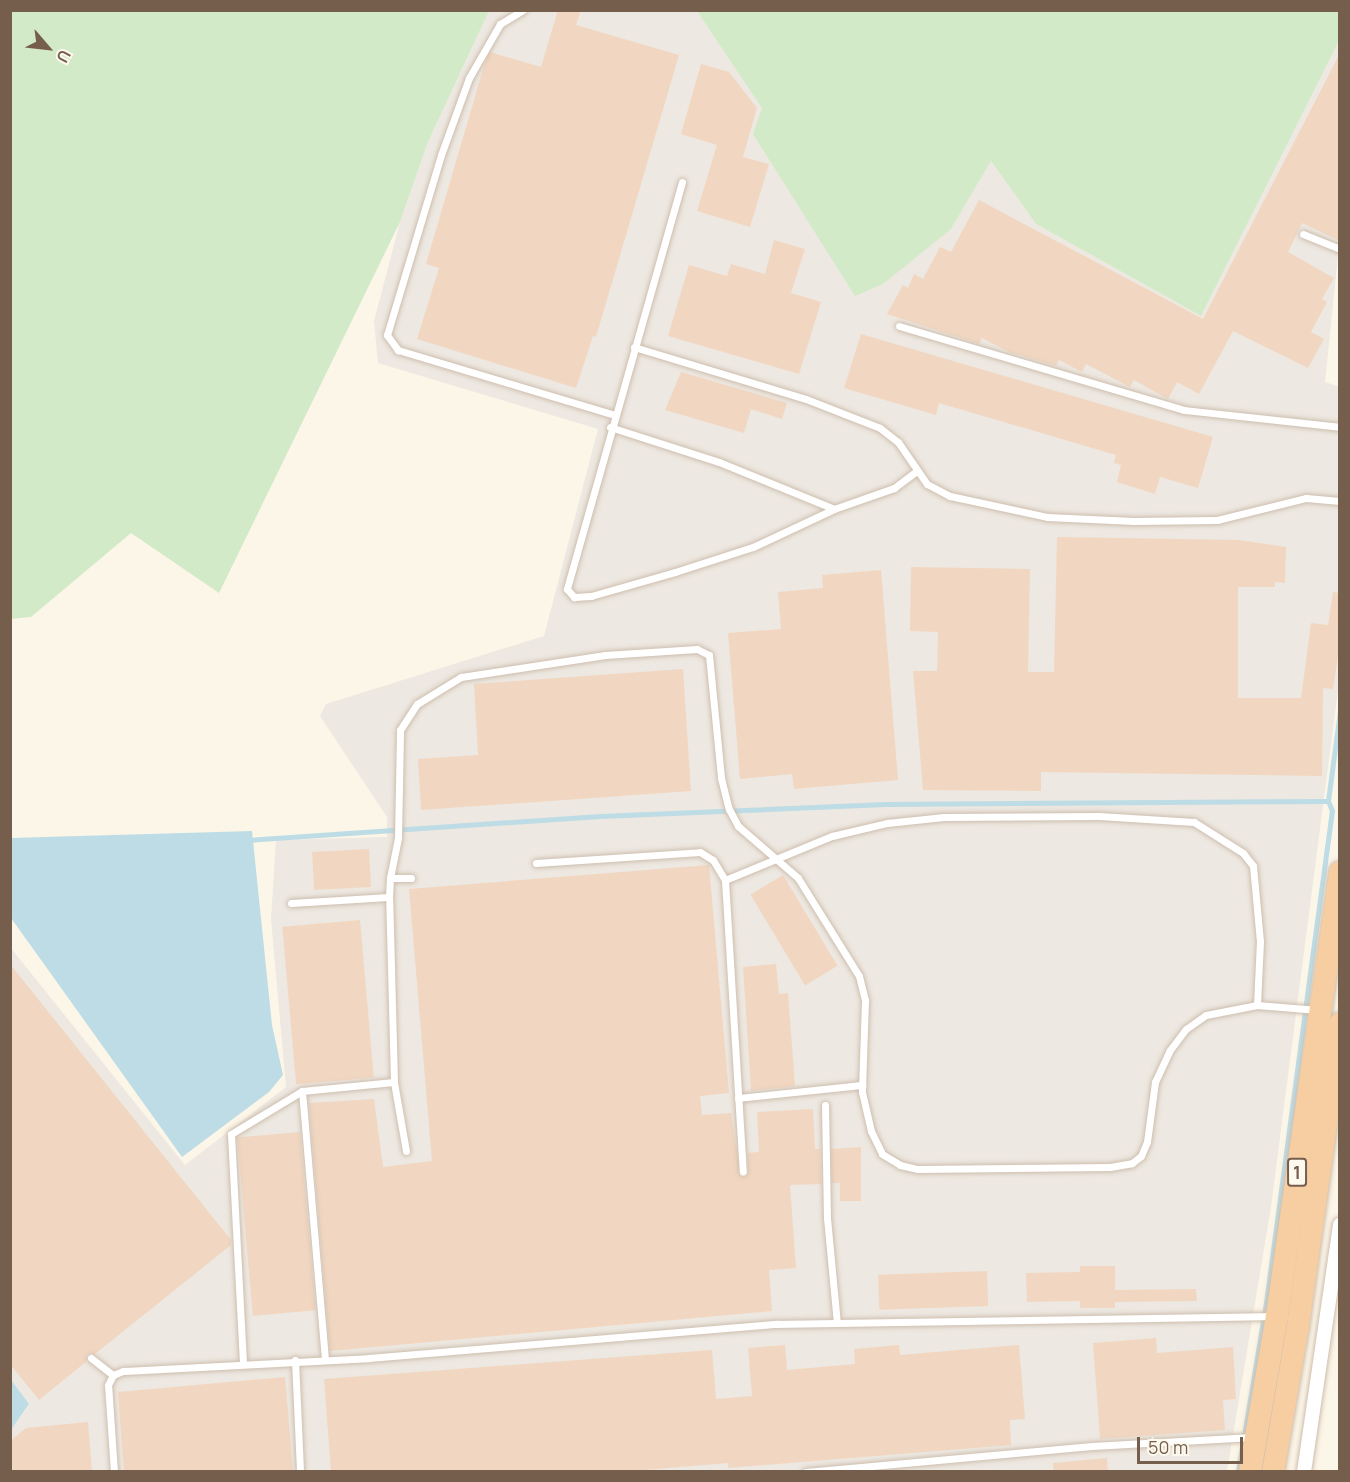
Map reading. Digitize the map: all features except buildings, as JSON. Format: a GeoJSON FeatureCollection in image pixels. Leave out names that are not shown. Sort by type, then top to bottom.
{"type":"FeatureCollection","features":[{"type":"Feature","properties":{"kind":"highway","name":"1"},"geometry":{"type":"LineString","coordinates":[[1273,1472],[1298,1326],[1335,1053],[1320,1010],[1340,872]]}},
{"type":"Feature","properties":{"kind":"highway","name":"1"},"geometry":{"type":"LineString","coordinates":[[1250,1472],[1277,1316],[1335,1053]]}},
{"type":"Feature","properties":{"kind":"street"},"geometry":{"type":"LineString","coordinates":[[1304,1472],[1340,1225]]}},
{"type":"Feature","properties":{"kind":"lane"},"geometry":{"type":"LineString","coordinates":[[524,10],[500,24],[469,78],[441,155],[387,335],[398,350],[614,415]]}},
{"type":"Feature","properties":{"kind":"lane"},"geometry":{"type":"LineString","coordinates":[[682,182],[610,428],[567,589],[574,597],[591,596],[753,547],[834,508],[894,488],[915,472]]}},
{"type":"Feature","properties":{"kind":"lane"},"geometry":{"type":"LineString","coordinates":[[1303,234],[1340,249]]}},
{"type":"Feature","properties":{"kind":"lane"},"geometry":{"type":"LineString","coordinates":[[899,326],[1184,410],[1340,427]]}},
{"type":"Feature","properties":{"kind":"lane"},"geometry":{"type":"LineString","coordinates":[[634,347],[854,416],[898,442],[915,472],[927,484],[950,496],[1047,517],[1217,520],[1306,498],[1340,501]]}},
{"type":"Feature","properties":{"kind":"lane"},"geometry":{"type":"LineString","coordinates":[[610,428],[719,462],[834,508]]}},
{"type":"Feature","properties":{"kind":"lane"},"geometry":{"type":"LineString","coordinates":[[406,1151],[394,1082],[389,897],[390,878],[398,838],[400,730],[417,704],[461,677],[605,655],[698,649],[709,655],[721,778],[729,810],[738,826],[776,856],[798,878],[859,976],[865,1000],[862,1085],[871,1131],[882,1154],[900,1165],[918,1169],[1110,1167],[1132,1163],[1141,1156],[1147,1142],[1155,1082],[1170,1050],[1186,1029],[1206,1015],[1257,1005],[1320,1010]]}},
{"type":"Feature","properties":{"kind":"lane"},"geometry":{"type":"LineString","coordinates":[[725,880],[776,856],[832,836],[944,817],[1099,816],[1194,822],[1243,854],[1253,866],[1260,941],[1257,1005]]}},
{"type":"Feature","properties":{"kind":"lane"},"geometry":{"type":"LineString","coordinates":[[536,862],[700,852],[713,860],[725,880],[743,1171]]}},
{"type":"Feature","properties":{"kind":"lane"},"geometry":{"type":"LineString","coordinates":[[390,878],[411,878]]}},
{"type":"Feature","properties":{"kind":"lane"},"geometry":{"type":"LineString","coordinates":[[291,903],[389,897]]}},
{"type":"Feature","properties":{"kind":"lane"},"geometry":{"type":"LineString","coordinates":[[243,1363],[230,1138],[302,1091],[394,1082]]}},
{"type":"Feature","properties":{"kind":"lane"},"geometry":{"type":"LineString","coordinates":[[738,1098],[862,1085]]}},
{"type":"Feature","properties":{"kind":"lane"},"geometry":{"type":"LineString","coordinates":[[302,1091],[325,1359]]}},
{"type":"Feature","properties":{"kind":"lane"},"geometry":{"type":"LineString","coordinates":[[825,1105],[827,1218],[837,1323]]}},
{"type":"Feature","properties":{"kind":"lane"},"geometry":{"type":"LineString","coordinates":[[114,1472],[108,1385],[114,1375],[123,1371],[325,1359],[777,1324],[1277,1316]]}},
{"type":"Feature","properties":{"kind":"lane"},"geometry":{"type":"LineString","coordinates":[[91,1358],[114,1375]]}},
{"type":"Feature","properties":{"kind":"lane"},"geometry":{"type":"LineString","coordinates":[[295,1360],[300,1472]]}},
{"type":"Feature","properties":{"kind":"lane"},"geometry":{"type":"LineString","coordinates":[[806,1472],[1092,1446],[1228,1436],[1256,1438]]}},
{"type":"Feature","properties":{"kind":"shaded area"},"geometry":{"type":"Polygon","coordinates":[[[489,11],[697,11],[763,108],[753,134],[951,229],[991,161],[1036,224],[1201,316],[1339,41],[1340,236],[1325,382],[1340,387],[1339,682],[1271,1207],[1227,1471],[11,1471],[11,1430],[29,1405],[10,1380],[10,947],[185,1165],[286,1087],[271,919],[276,840],[387,837],[387,817],[320,716],[326,704],[544,636],[598,429],[378,363],[374,321],[400,222],[428,142],[489,11]]]}},
{"type":"Feature","properties":{"kind":"green space"},"geometry":{"type":"Polygon","coordinates":[[[1339,10],[1339,41],[1201,316],[1036,224],[991,161],[951,229],[883,284],[855,296],[753,134],[762,108],[697,11],[1339,10]]]}},
{"type":"Feature","properties":{"kind":"green space"},"geometry":{"type":"Polygon","coordinates":[[[10,11],[489,11],[428,142],[400,222],[219,593],[131,533],[31,617],[11,619],[10,11]]]}},
{"type":"Feature","properties":{"kind":"water"},"geometry":{"type":"Polygon","coordinates":[[[252,831],[272,1025],[283,1075],[269,1092],[182,1157],[11,918],[11,838],[252,831]]]}},
{"type":"Feature","properties":{"kind":"water"},"geometry":{"type":"Polygon","coordinates":[[[11,1380],[29,1404],[11,1430],[11,1380]]]}},
{"type":"Feature","properties":{"kind":"waterway"},"geometry":{"type":"LineString","coordinates":[[1238,1472],[1266,1303],[1332,811],[1328,801],[1340,711]]}},
{"type":"Feature","properties":{"kind":"waterway"},"geometry":{"type":"LineString","coordinates":[[247,840],[600,816],[885,804],[1328,801]]}}]}
